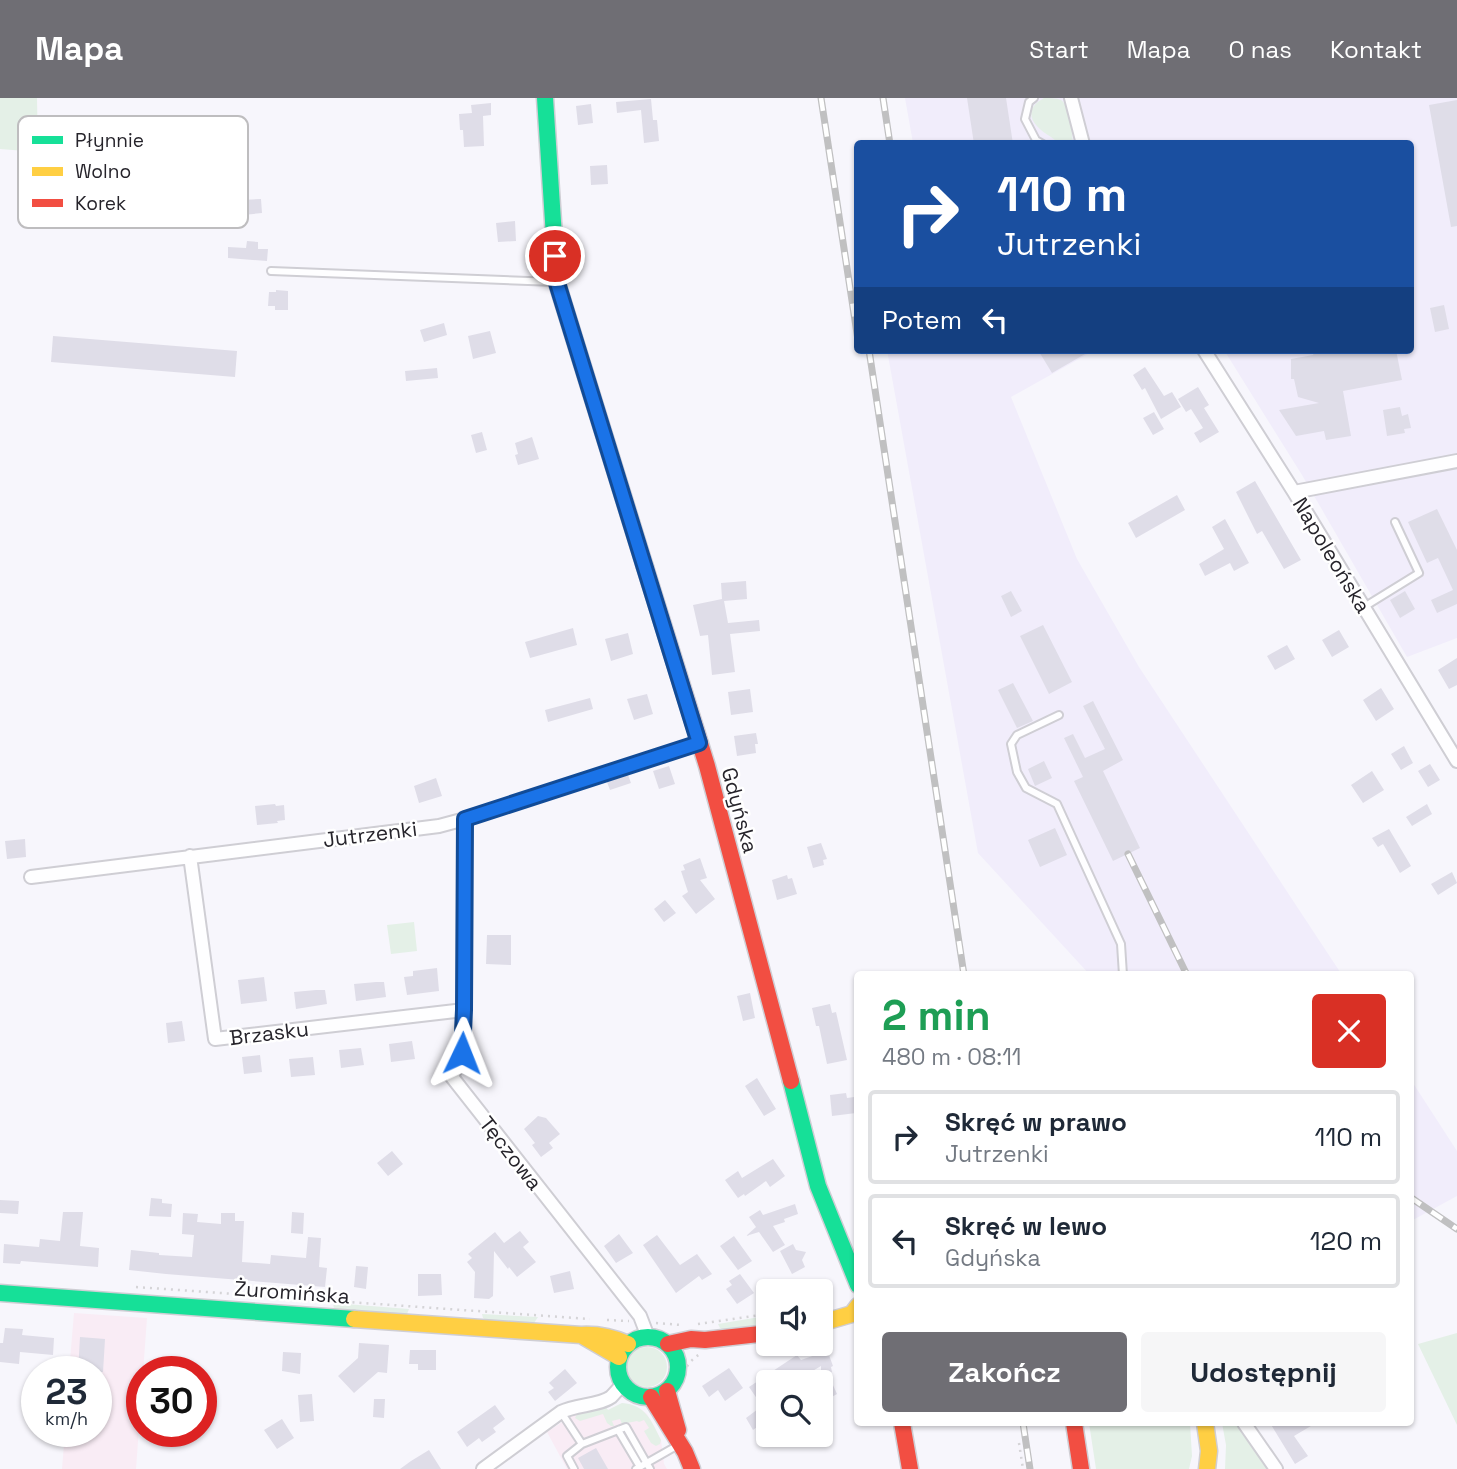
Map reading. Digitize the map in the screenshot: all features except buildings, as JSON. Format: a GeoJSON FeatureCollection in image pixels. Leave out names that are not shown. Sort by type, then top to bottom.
{"type":"FeatureCollection","features":[{"type":"Feature","properties":{"kind":"main road","name":"Gdyńska"},"geometry":{"type":"LineString","coordinates":[[545,98],[557,283],[699,743],[818,1186],[854,1270]]}},
{"type":"Feature","properties":{"kind":"main road","name":"Żuromińska"},"geometry":{"type":"LineString","coordinates":[[0,1293],[593,1334],[612,1336],[624,1351]]}},
{"type":"Feature","properties":{"kind":"main road"},"geometry":{"type":"LineString","coordinates":[[833,1319],[854,1313]]}},
{"type":"Feature","properties":{"kind":"main road"},"geometry":{"type":"LineString","coordinates":[[672,1393],[640,1396],[630,1392],[623,1384],[618,1371],[624,1351],[645,1329],[668,1344],[677,1360],[678,1368],[672,1393],[682,1448]]}},
{"type":"Feature","properties":{"kind":"main road"},"geometry":{"type":"LineString","coordinates":[[677,1360],[703,1347],[756,1336]]}},
{"type":"Feature","properties":{"kind":"main road"},"geometry":{"type":"LineString","coordinates":[[668,1344],[691,1339],[703,1347]]}},
{"type":"Feature","properties":{"kind":"main road"},"geometry":{"type":"LineString","coordinates":[[651,1397],[692,1469]]}},
{"type":"Feature","properties":{"kind":"main road"},"geometry":{"type":"LineString","coordinates":[[903,1426],[910,1469]]}},
{"type":"Feature","properties":{"kind":"main road"},"geometry":{"type":"LineString","coordinates":[[1075,1426],[1082,1469]]}},
{"type":"Feature","properties":{"kind":"main road"},"geometry":{"type":"LineString","coordinates":[[1206,1426],[1209,1442],[1207,1469]]}},
{"type":"Feature","properties":{"kind":"street"},"geometry":{"type":"LineString","coordinates":[[1071,98],[1082,140]]}},
{"type":"Feature","properties":{"kind":"street","name":"Napoleońska"},"geometry":{"type":"LineString","coordinates":[[1207,354],[1294,492],[1457,761]]}},
{"type":"Feature","properties":{"kind":"street"},"geometry":{"type":"LineString","coordinates":[[1294,492],[1457,461]]}},
{"type":"Feature","properties":{"kind":"street","name":"Jutrzenki"},"geometry":{"type":"LineString","coordinates":[[31,877],[439,826],[699,743]]}},
{"type":"Feature","properties":{"kind":"street","name":"Tęczowa"},"geometry":{"type":"LineString","coordinates":[[465,819],[462,1053],[452,1077],[640,1316],[645,1329]]}},
{"type":"Feature","properties":{"kind":"street","name":"Brzasku"},"geometry":{"type":"LineString","coordinates":[[190,856],[215,1039],[464,1010]]}},
{"type":"Feature","properties":{"kind":"street"},"geometry":{"type":"LineString","coordinates":[[483,1469],[561,1412],[610,1397],[623,1384]]}},
{"type":"Feature","properties":{"kind":"street"},"geometry":{"type":"LineString","coordinates":[[1246,1426],[1276,1469]]}},
{"type":"Feature","properties":{"kind":"lane"},"geometry":{"type":"LineString","coordinates":[[1034,98],[1029,102],[1025,119],[1036,140]]}},
{"type":"Feature","properties":{"kind":"lane"},"geometry":{"type":"LineString","coordinates":[[271,271],[557,283]]}},
{"type":"Feature","properties":{"kind":"lane"},"geometry":{"type":"LineString","coordinates":[[1364,607],[1419,573],[1395,522]]}},
{"type":"Feature","properties":{"kind":"lane"},"geometry":{"type":"LineString","coordinates":[[1059,715],[1017,735],[1011,744],[1017,772],[1026,788],[1056,804],[1121,944],[1124,971]]}},
{"type":"Feature","properties":{"kind":"lane"},"geometry":{"type":"LineString","coordinates":[[561,1412],[582,1444]]}},
{"type":"Feature","properties":{"kind":"lane"},"geometry":{"type":"LineString","coordinates":[[574,1469],[567,1456],[582,1444],[626,1427],[649,1466]]}},
{"type":"Feature","properties":{"kind":"lane"},"geometry":{"type":"LineString","coordinates":[[618,1430],[638,1468],[649,1466],[682,1448]]}},
{"type":"Feature","properties":{"kind":"path"},"geometry":{"type":"LineString","coordinates":[[134,1287],[593,1319]]}},
{"type":"Feature","properties":{"kind":"path"},"geometry":{"type":"LineString","coordinates":[[698,1324],[756,1316]]}},
{"type":"Feature","properties":{"kind":"path"},"geometry":{"type":"LineString","coordinates":[[607,1320],[645,1329],[685,1325]]}},
{"type":"Feature","properties":{"kind":"path"},"geometry":{"type":"LineString","coordinates":[[672,1393],[686,1367],[703,1347]]}},
{"type":"Feature","properties":{"kind":"path"},"geometry":{"type":"LineString","coordinates":[[1019,1443],[1023,1469]]}},
{"type":"Feature","properties":{"kind":"shaded area"},"geometry":{"type":"Polygon","coordinates":[[[0,98],[37,98],[37,116],[18,116],[18,150],[0,149],[0,98]]]}},
{"type":"Feature","properties":{"kind":"shaded area"},"geometry":{"type":"Polygon","coordinates":[[[905,98],[1457,98],[1457,638],[1407,657],[1302,475],[1226,354],[1414,354],[1414,140],[912,140],[905,98]]]}},
{"type":"Feature","properties":{"kind":"shaded area"},"geometry":{"type":"Polygon","coordinates":[[[1044,98],[1053,98],[1064,103],[1073,140],[1055,140],[1035,124],[1031,113],[1044,98]]]}},
{"type":"Feature","properties":{"kind":"shaded area"},"geometry":{"type":"Polygon","coordinates":[[[888,354],[1088,354],[1011,397],[1077,559],[1139,667],[1339,971],[1086,971],[978,853],[888,354]]]}},
{"type":"Feature","properties":{"kind":"shaded area"},"geometry":{"type":"Polygon","coordinates":[[[414,922],[417,951],[391,954],[387,925],[414,922]]]}},
{"type":"Feature","properties":{"kind":"shaded area"},"geometry":{"type":"Polygon","coordinates":[[[1414,1085],[1457,1151],[1457,1196],[1414,1219],[1414,1085]]]}},
{"type":"Feature","properties":{"kind":"shaded area"},"geometry":{"type":"Polygon","coordinates":[[[333,1303],[409,1309],[407,1314],[334,1309],[333,1303]]]}},
{"type":"Feature","properties":{"kind":"shaded area"},"geometry":{"type":"Polygon","coordinates":[[[74,1313],[147,1318],[144,1356],[126,1356],[126,1447],[138,1447],[136,1469],[62,1469],[64,1447],[112,1447],[112,1356],[70,1356],[74,1313]]]}},
{"type":"Feature","properties":{"kind":"shaded area"},"geometry":{"type":"Polygon","coordinates":[[[482,1314],[538,1317],[534,1323],[486,1320],[482,1314]]]}},
{"type":"Feature","properties":{"kind":"shaded area"},"geometry":{"type":"Polygon","coordinates":[[[756,1318],[756,1326],[724,1330],[718,1324],[756,1318]]]}},
{"type":"Feature","properties":{"kind":"shaded area"},"geometry":{"type":"Polygon","coordinates":[[[1457,1333],[1457,1425],[1418,1344],[1457,1333]]]}},
{"type":"Feature","properties":{"kind":"shaded area"},"geometry":{"type":"Polygon","coordinates":[[[647,1347],[661,1353],[667,1367],[661,1381],[647,1387],[633,1381],[627,1367],[633,1353],[647,1347]]]}},
{"type":"Feature","properties":{"kind":"shaded area"},"geometry":{"type":"Polygon","coordinates":[[[622,1403],[639,1408],[647,1414],[661,1440],[667,1469],[567,1469],[547,1432],[579,1411],[605,1406],[608,1410],[622,1403]]]}},
{"type":"Feature","properties":{"kind":"shaded area"},"geometry":{"type":"Polygon","coordinates":[[[622,1403],[637,1407],[647,1415],[661,1440],[660,1444],[656,1446],[651,1443],[644,1431],[649,1428],[644,1420],[622,1424],[620,1419],[612,1421],[614,1426],[611,1426],[603,1414],[580,1421],[575,1418],[579,1411],[605,1406],[608,1410],[622,1403]]]}},
{"type":"Feature","properties":{"kind":"shaded area"},"geometry":{"type":"Polygon","coordinates":[[[1089,1426],[1190,1426],[1192,1456],[1189,1469],[1096,1469],[1089,1426]]]}},
{"type":"Feature","properties":{"kind":"shaded area"},"geometry":{"type":"Polygon","coordinates":[[[1223,1426],[1242,1426],[1271,1469],[1225,1469],[1226,1445],[1223,1426]]]}},
{"type":"Feature","properties":{"kind":"railway"},"geometry":{"type":"LineString","coordinates":[[821,98],[854,314]]}},
{"type":"Feature","properties":{"kind":"railway"},"geometry":{"type":"LineString","coordinates":[[883,98],[889,140]]}},
{"type":"Feature","properties":{"kind":"railway"},"geometry":{"type":"LineString","coordinates":[[870,354],[963,971]]}},
{"type":"Feature","properties":{"kind":"railway"},"geometry":{"type":"LineString","coordinates":[[1128,854],[1185,971]]}},
{"type":"Feature","properties":{"kind":"railway"},"geometry":{"type":"LineString","coordinates":[[1414,1200],[1457,1229]]}},
{"type":"Feature","properties":{"kind":"railway"},"geometry":{"type":"LineString","coordinates":[[1023,1426],[1030,1469]]}},
{"type":"Feature","properties":{"kind":"traffic: fast"},"geometry":{"type":"LineString","coordinates":[[545,98],[557,283],[645,567]]}},
{"type":"Feature","properties":{"kind":"traffic: fast"},"geometry":{"type":"LineString","coordinates":[[791,1081],[818,1186],[854,1275]]}},
{"type":"Feature","properties":{"kind":"traffic: fast"},"geometry":{"type":"LineString","coordinates":[[0,1293],[354,1319]]}},
{"type":"Feature","properties":{"kind":"traffic: fast"},"geometry":{"type":"LineString","coordinates":[[648,1337],[665,1342],[673,1350],[678,1367],[673,1384],[665,1392],[648,1397],[631,1392],[623,1384],[618,1367],[623,1350],[631,1342],[648,1337]]}},
{"type":"Feature","properties":{"kind":"traffic: slow"},"geometry":{"type":"LineString","coordinates":[[833,1320],[854,1311]]}},
{"type":"Feature","properties":{"kind":"traffic: slow"},"geometry":{"type":"LineString","coordinates":[[354,1319],[593,1335],[628,1344]]}},
{"type":"Feature","properties":{"kind":"traffic: slow"},"geometry":{"type":"LineString","coordinates":[[583,1336],[619,1357]]}},
{"type":"Feature","properties":{"kind":"traffic: slow"},"geometry":{"type":"LineString","coordinates":[[1205,1426],[1209,1451],[1207,1469]]}},
{"type":"Feature","properties":{"kind":"traffic: jam"},"geometry":{"type":"LineString","coordinates":[[645,567],[707,766],[791,1081]]}},
{"type":"Feature","properties":{"kind":"traffic: jam"},"geometry":{"type":"LineString","coordinates":[[668,1344],[691,1339],[756,1334]]}},
{"type":"Feature","properties":{"kind":"traffic: jam"},"geometry":{"type":"LineString","coordinates":[[667,1391],[678,1430]]}},
{"type":"Feature","properties":{"kind":"traffic: jam"},"geometry":{"type":"LineString","coordinates":[[651,1397],[685,1452],[692,1469]]}},
{"type":"Feature","properties":{"kind":"traffic: jam"},"geometry":{"type":"LineString","coordinates":[[903,1426],[910,1469]]}},
{"type":"Feature","properties":{"kind":"traffic: jam"},"geometry":{"type":"LineString","coordinates":[[1074,1426],[1081,1469]]}},
{"type":"Feature","properties":{"kind":"route"},"geometry":{"type":"LineString","coordinates":[[462,1053],[465,819],[699,743],[557,283],[555,256]]}}]}
